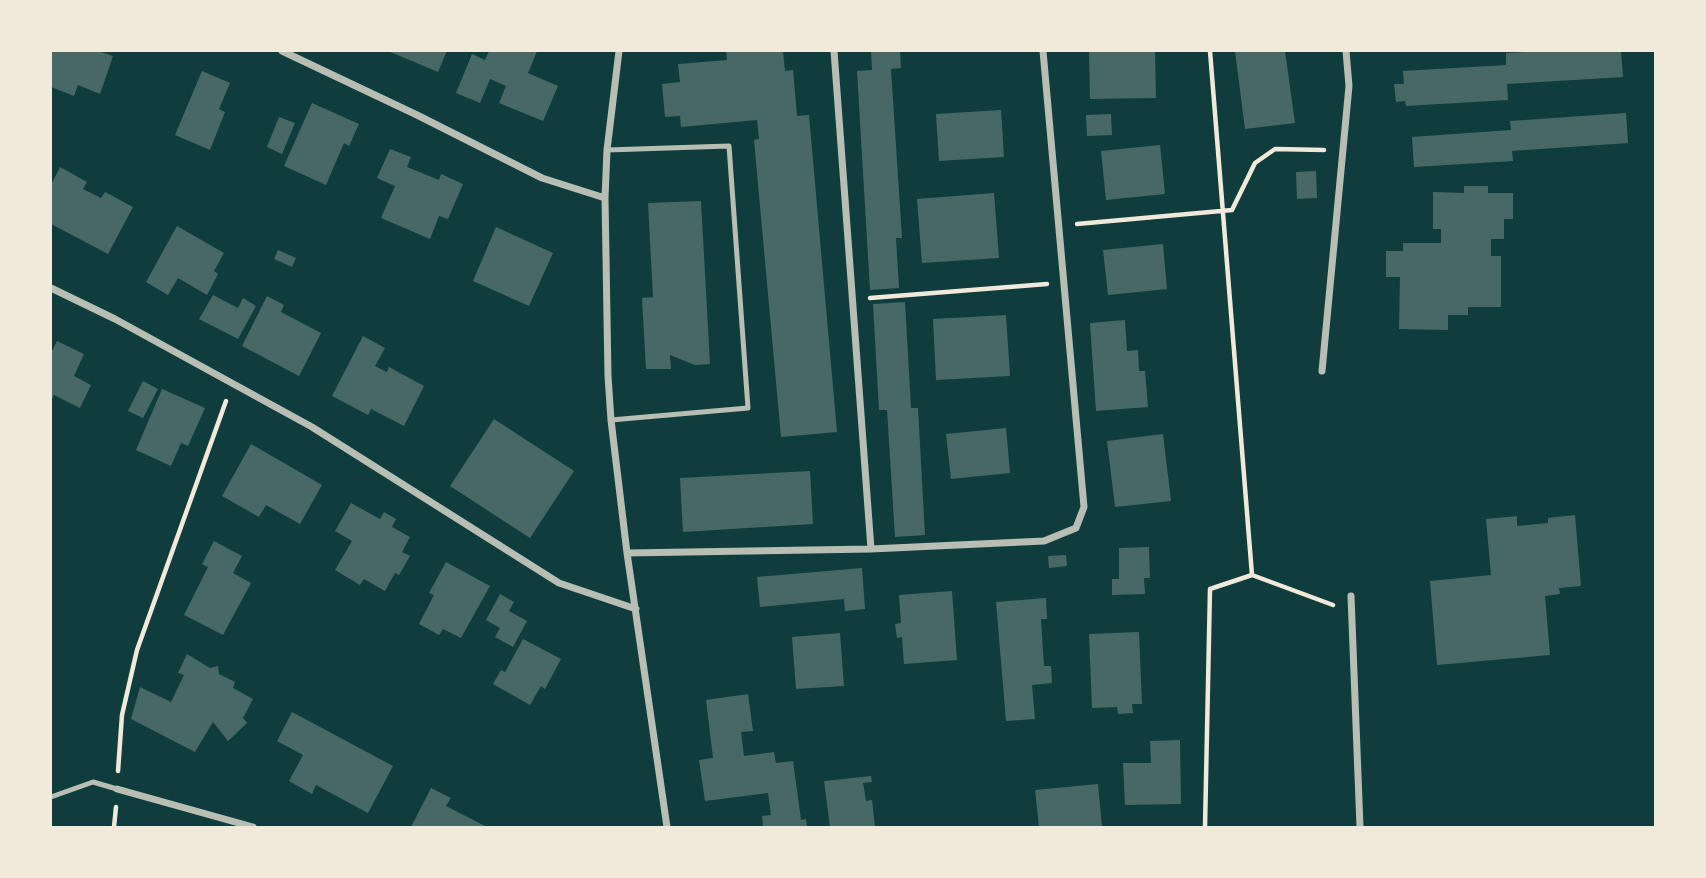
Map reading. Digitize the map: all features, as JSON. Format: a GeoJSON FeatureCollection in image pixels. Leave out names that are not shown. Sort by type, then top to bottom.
{"type":"FeatureCollection","features":[{"type":"Feature","properties":{"kind":"street"},"geometry":{"type":"LineString","coordinates":[[282,51],[542,178],[605,198]]}},
{"type":"Feature","properties":{"kind":"street"},"geometry":{"type":"LineString","coordinates":[[618,51],[607,150],[605,198],[611,420],[627,553],[667,827]]}},
{"type":"Feature","properties":{"kind":"street"},"geometry":{"type":"LineString","coordinates":[[834,51],[871,549]]}},
{"type":"Feature","properties":{"kind":"street"},"geometry":{"type":"LineString","coordinates":[[627,553],[871,549],[1044,541],[1076,528],[1084,507],[1044,51]]}},
{"type":"Feature","properties":{"kind":"street"},"geometry":{"type":"LineString","coordinates":[[1322,371],[1349,86],[1346,51]]}},
{"type":"Feature","properties":{"kind":"street"},"geometry":{"type":"LineString","coordinates":[[51,288],[115,319],[312,428],[559,583],[636,609]]}},
{"type":"Feature","properties":{"kind":"street"},"geometry":{"type":"LineString","coordinates":[[1351,596],[1360,827]]}},
{"type":"Feature","properties":{"kind":"street"},"geometry":{"type":"LineString","coordinates":[[117,789],[253,827]]}},
{"type":"Feature","properties":{"kind":"lane"},"geometry":{"type":"LineString","coordinates":[[607,150],[729,146],[748,408],[611,420]]}},
{"type":"Feature","properties":{"kind":"lane"},"geometry":{"type":"LineString","coordinates":[[51,797],[93,782],[117,789]]}},
{"type":"Feature","properties":{"kind":"path"},"geometry":{"type":"LineString","coordinates":[[1210,51],[1252,575]]}},
{"type":"Feature","properties":{"kind":"path"},"geometry":{"type":"LineString","coordinates":[[1058,226],[1231,210],[1255,163],[1275,149],[1343,150]]}},
{"type":"Feature","properties":{"kind":"path"},"geometry":{"type":"LineString","coordinates":[[852,300],[1064,283]]}},
{"type":"Feature","properties":{"kind":"path"},"geometry":{"type":"LineString","coordinates":[[114,827],[122,715],[137,650],[233,384]]}},
{"type":"Feature","properties":{"kind":"path"},"geometry":{"type":"LineString","coordinates":[[1205,827],[1210,589],[1252,575],[1352,612]]}},
{"type":"Feature","properties":{"kind":"building"},"geometry":{"type":"Polygon","coordinates":[[[51,51],[98,51],[113,56],[100,94],[78,85],[74,96],[51,87],[51,51]]]}},
{"type":"Feature","properties":{"kind":"building"},"geometry":{"type":"Polygon","coordinates":[[[388,51],[447,51],[438,72],[388,51]]]}},
{"type":"Feature","properties":{"kind":"building"},"geometry":{"type":"Polygon","coordinates":[[[489,51],[537,51],[528,73],[558,86],[543,121],[499,103],[506,86],[490,79],[480,103],[456,93],[472,54],[485,60],[489,51]]]}},
{"type":"Feature","properties":{"kind":"building"},"geometry":{"type":"Polygon","coordinates":[[[726,51],[783,51],[785,71],[793,70],[797,116],[809,115],[837,432],[781,437],[754,140],[759,139],[757,120],[681,127],[680,116],[665,117],[662,84],[680,82],[678,64],[727,60],[726,51]]]}},
{"type":"Feature","properties":{"kind":"building"},"geometry":{"type":"Polygon","coordinates":[[[871,51],[900,51],[901,68],[891,69],[902,238],[896,238],[899,288],[870,290],[857,71],[872,70],[871,51]]]}},
{"type":"Feature","properties":{"kind":"building"},"geometry":{"type":"Polygon","coordinates":[[[1089,51],[1155,51],[1156,98],[1090,99],[1089,51]]]}},
{"type":"Feature","properties":{"kind":"building"},"geometry":{"type":"Polygon","coordinates":[[[1235,51],[1285,51],[1295,123],[1245,129],[1235,51]]]}},
{"type":"Feature","properties":{"kind":"building"},"geometry":{"type":"Polygon","coordinates":[[[1621,51],[1623,77],[1507,84],[1508,100],[1406,106],[1405,101],[1396,102],[1394,84],[1404,84],[1403,71],[1506,65],[1506,53],[1621,51]]]}},
{"type":"Feature","properties":{"kind":"building"},"geometry":{"type":"Polygon","coordinates":[[[202,71],[230,83],[219,109],[225,112],[210,150],[175,135],[202,71]]]}},
{"type":"Feature","properties":{"kind":"building"},"geometry":{"type":"Polygon","coordinates":[[[312,103],[359,124],[349,146],[344,143],[326,185],[284,166],[312,103]]]}},
{"type":"Feature","properties":{"kind":"building"},"geometry":{"type":"Polygon","coordinates":[[[1001,110],[1004,157],[939,161],[936,114],[1001,110]]]}},
{"type":"Feature","properties":{"kind":"building"},"geometry":{"type":"Polygon","coordinates":[[[1626,113],[1628,143],[1512,151],[1513,161],[1414,167],[1412,137],[1511,130],[1510,121],[1626,113]]]}},
{"type":"Feature","properties":{"kind":"building"},"geometry":{"type":"Polygon","coordinates":[[[1111,114],[1112,135],[1087,136],[1086,115],[1111,114]]]}},
{"type":"Feature","properties":{"kind":"building"},"geometry":{"type":"Polygon","coordinates":[[[279,117],[295,123],[282,154],[267,147],[279,117]]]}},
{"type":"Feature","properties":{"kind":"building"},"geometry":{"type":"Polygon","coordinates":[[[1160,145],[1165,194],[1106,200],[1101,151],[1160,145]]]}},
{"type":"Feature","properties":{"kind":"building"},"geometry":{"type":"Polygon","coordinates":[[[390,149],[411,157],[407,167],[439,180],[441,174],[463,184],[448,219],[439,216],[430,239],[381,218],[395,186],[377,178],[390,149]]]}},
{"type":"Feature","properties":{"kind":"building"},"geometry":{"type":"Polygon","coordinates":[[[60,167],[87,182],[83,189],[101,198],[105,192],[133,207],[108,254],[51,224],[51,185],[60,167]]]}},
{"type":"Feature","properties":{"kind":"building"},"geometry":{"type":"Polygon","coordinates":[[[1316,171],[1317,198],[1297,199],[1296,172],[1316,171]]]}},
{"type":"Feature","properties":{"kind":"building"},"geometry":{"type":"Polygon","coordinates":[[[1464,186],[1488,186],[1488,193],[1513,193],[1513,219],[1504,219],[1504,239],[1491,239],[1491,256],[1501,256],[1501,307],[1468,307],[1468,315],[1448,315],[1448,330],[1399,329],[1400,277],[1386,277],[1386,251],[1403,251],[1403,243],[1441,243],[1441,229],[1433,229],[1433,192],[1464,193],[1464,186]]]}},
{"type":"Feature","properties":{"kind":"building"},"geometry":{"type":"Polygon","coordinates":[[[994,193],[999,258],[922,263],[917,199],[994,193]]]}},
{"type":"Feature","properties":{"kind":"building"},"geometry":{"type":"Polygon","coordinates":[[[701,201],[710,364],[695,365],[670,355],[671,369],[646,369],[642,298],[653,297],[648,203],[701,201]]]}},
{"type":"Feature","properties":{"kind":"building"},"geometry":{"type":"Polygon","coordinates":[[[177,226],[224,253],[214,271],[218,274],[207,295],[178,278],[168,295],[146,282],[177,226]]]}},
{"type":"Feature","properties":{"kind":"building"},"geometry":{"type":"Polygon","coordinates":[[[496,227],[553,253],[529,306],[473,281],[496,227]]]}},
{"type":"Feature","properties":{"kind":"building"},"geometry":{"type":"Polygon","coordinates":[[[1163,244],[1167,289],[1108,295],[1103,250],[1163,244]]]}},
{"type":"Feature","properties":{"kind":"building"},"geometry":{"type":"Polygon","coordinates":[[[278,250],[296,258],[292,267],[274,259],[278,250]]]}},
{"type":"Feature","properties":{"kind":"building"},"geometry":{"type":"Polygon","coordinates":[[[213,295],[238,308],[243,298],[256,306],[238,339],[199,319],[213,295]]]}},
{"type":"Feature","properties":{"kind":"building"},"geometry":{"type":"Polygon","coordinates":[[[267,296],[284,305],[281,312],[321,333],[299,376],[242,346],[267,296]]]}},
{"type":"Feature","properties":{"kind":"building"},"geometry":{"type":"Polygon","coordinates":[[[905,302],[911,408],[918,408],[925,535],[895,537],[887,410],[879,410],[873,304],[905,302]]]}},
{"type":"Feature","properties":{"kind":"building"},"geometry":{"type":"Polygon","coordinates":[[[1006,315],[1010,376],[936,380],[933,319],[1006,315]]]}},
{"type":"Feature","properties":{"kind":"building"},"geometry":{"type":"Polygon","coordinates":[[[1125,320],[1127,351],[1138,350],[1139,371],[1145,371],[1148,407],[1096,411],[1090,323],[1125,320]]]}},
{"type":"Feature","properties":{"kind":"building"},"geometry":{"type":"Polygon","coordinates":[[[363,336],[385,348],[375,366],[387,372],[389,367],[424,386],[404,426],[371,409],[368,415],[332,396],[363,336]]]}},
{"type":"Feature","properties":{"kind":"building"},"geometry":{"type":"Polygon","coordinates":[[[57,341],[84,354],[74,376],[91,385],[80,408],[54,395],[51,400],[51,353],[57,341]]]}},
{"type":"Feature","properties":{"kind":"building"},"geometry":{"type":"Polygon","coordinates":[[[143,381],[158,389],[143,418],[128,411],[143,381]]]}},
{"type":"Feature","properties":{"kind":"building"},"geometry":{"type":"Polygon","coordinates":[[[162,389],[205,408],[188,446],[181,443],[171,466],[136,450],[162,389]]]}},
{"type":"Feature","properties":{"kind":"building"},"geometry":{"type":"Polygon","coordinates":[[[494,419],[574,471],[530,538],[450,486],[494,419]]]}},
{"type":"Feature","properties":{"kind":"building"},"geometry":{"type":"Polygon","coordinates":[[[1006,428],[1010,473],[951,479],[946,434],[1006,428]]]}},
{"type":"Feature","properties":{"kind":"building"},"geometry":{"type":"Polygon","coordinates":[[[1163,434],[1171,501],[1115,507],[1107,441],[1163,434]]]}},
{"type":"Feature","properties":{"kind":"building"},"geometry":{"type":"Polygon","coordinates":[[[251,444],[322,485],[300,524],[266,505],[259,517],[222,496],[251,444]]]}},
{"type":"Feature","properties":{"kind":"building"},"geometry":{"type":"Polygon","coordinates":[[[810,471],[813,524],[683,532],[680,478],[810,471]]]}},
{"type":"Feature","properties":{"kind":"building"},"geometry":{"type":"Polygon","coordinates":[[[351,503],[380,519],[384,512],[396,519],[392,527],[410,537],[402,552],[410,556],[399,575],[395,573],[385,591],[364,579],[360,585],[335,570],[352,541],[335,531],[351,503]]]}},
{"type":"Feature","properties":{"kind":"building"},"geometry":{"type":"Polygon","coordinates":[[[1575,515],[1581,586],[1559,588],[1560,594],[1545,596],[1550,655],[1437,665],[1430,581],[1491,575],[1486,519],[1517,516],[1517,526],[1548,523],[1548,518],[1575,515]]]}},
{"type":"Feature","properties":{"kind":"building"},"geometry":{"type":"Polygon","coordinates":[[[214,541],[242,556],[233,573],[251,583],[223,635],[184,615],[208,567],[202,564],[214,541]]]}},
{"type":"Feature","properties":{"kind":"building"},"geometry":{"type":"Polygon","coordinates":[[[1149,547],[1150,578],[1144,578],[1145,594],[1112,595],[1112,579],[1119,579],[1119,548],[1149,547]]]}},
{"type":"Feature","properties":{"kind":"building"},"geometry":{"type":"Polygon","coordinates":[[[1066,555],[1067,566],[1049,568],[1048,556],[1066,555]]]}},
{"type":"Feature","properties":{"kind":"building"},"geometry":{"type":"Polygon","coordinates":[[[446,562],[490,586],[461,638],[443,629],[439,635],[419,624],[434,595],[429,593],[446,562]]]}},
{"type":"Feature","properties":{"kind":"building"},"geometry":{"type":"Polygon","coordinates":[[[862,568],[865,609],[845,611],[844,599],[760,607],[757,577],[862,568]]]}},
{"type":"Feature","properties":{"kind":"building"},"geometry":{"type":"Polygon","coordinates":[[[952,591],[957,660],[904,664],[902,637],[897,638],[895,624],[901,623],[899,595],[952,591]]]}},
{"type":"Feature","properties":{"kind":"building"},"geometry":{"type":"Polygon","coordinates":[[[500,594],[514,602],[509,611],[527,621],[513,647],[495,637],[500,628],[486,620],[500,594]]]}},
{"type":"Feature","properties":{"kind":"building"},"geometry":{"type":"Polygon","coordinates":[[[1046,598],[1047,619],[1041,619],[1044,666],[1051,666],[1052,683],[1032,685],[1035,719],[1006,721],[996,602],[1046,598]]]}},
{"type":"Feature","properties":{"kind":"building"},"geometry":{"type":"Polygon","coordinates":[[[1139,632],[1142,704],[1132,704],[1133,713],[1118,714],[1117,707],[1092,708],[1089,634],[1139,632]]]}},
{"type":"Feature","properties":{"kind":"building"},"geometry":{"type":"Polygon","coordinates":[[[840,633],[844,686],[796,689],[792,637],[840,633]]]}},
{"type":"Feature","properties":{"kind":"building"},"geometry":{"type":"Polygon","coordinates":[[[523,639],[561,659],[545,689],[541,686],[530,705],[493,684],[501,670],[505,672],[523,639]]]}},
{"type":"Feature","properties":{"kind":"building"},"geometry":{"type":"Polygon","coordinates":[[[187,654],[210,668],[218,666],[219,674],[235,682],[233,688],[253,699],[243,718],[247,723],[228,741],[213,722],[195,752],[131,719],[140,687],[171,702],[184,675],[178,673],[187,654]]]}},
{"type":"Feature","properties":{"kind":"building"},"geometry":{"type":"Polygon","coordinates":[[[748,694],[753,731],[741,732],[744,756],[774,752],[776,763],[793,761],[801,820],[806,819],[807,827],[763,827],[762,816],[771,815],[768,793],[705,801],[699,760],[713,758],[706,700],[748,694]]]}},
{"type":"Feature","properties":{"kind":"building"},"geometry":{"type":"Polygon","coordinates":[[[292,712],[393,766],[368,813],[316,785],[312,794],[289,781],[303,755],[277,741],[292,712]]]}},
{"type":"Feature","properties":{"kind":"building"},"geometry":{"type":"Polygon","coordinates":[[[1180,740],[1181,804],[1125,805],[1123,763],[1151,763],[1150,741],[1180,740]]]}},
{"type":"Feature","properties":{"kind":"building"},"geometry":{"type":"Polygon","coordinates":[[[871,776],[872,782],[863,783],[866,801],[872,800],[875,827],[830,827],[824,781],[871,776]]]}},
{"type":"Feature","properties":{"kind":"building"},"geometry":{"type":"Polygon","coordinates":[[[1098,784],[1102,827],[1039,827],[1035,790],[1098,784]]]}},
{"type":"Feature","properties":{"kind":"building"},"geometry":{"type":"Polygon","coordinates":[[[431,788],[451,798],[446,806],[487,827],[411,827],[431,788]]]}}]}
